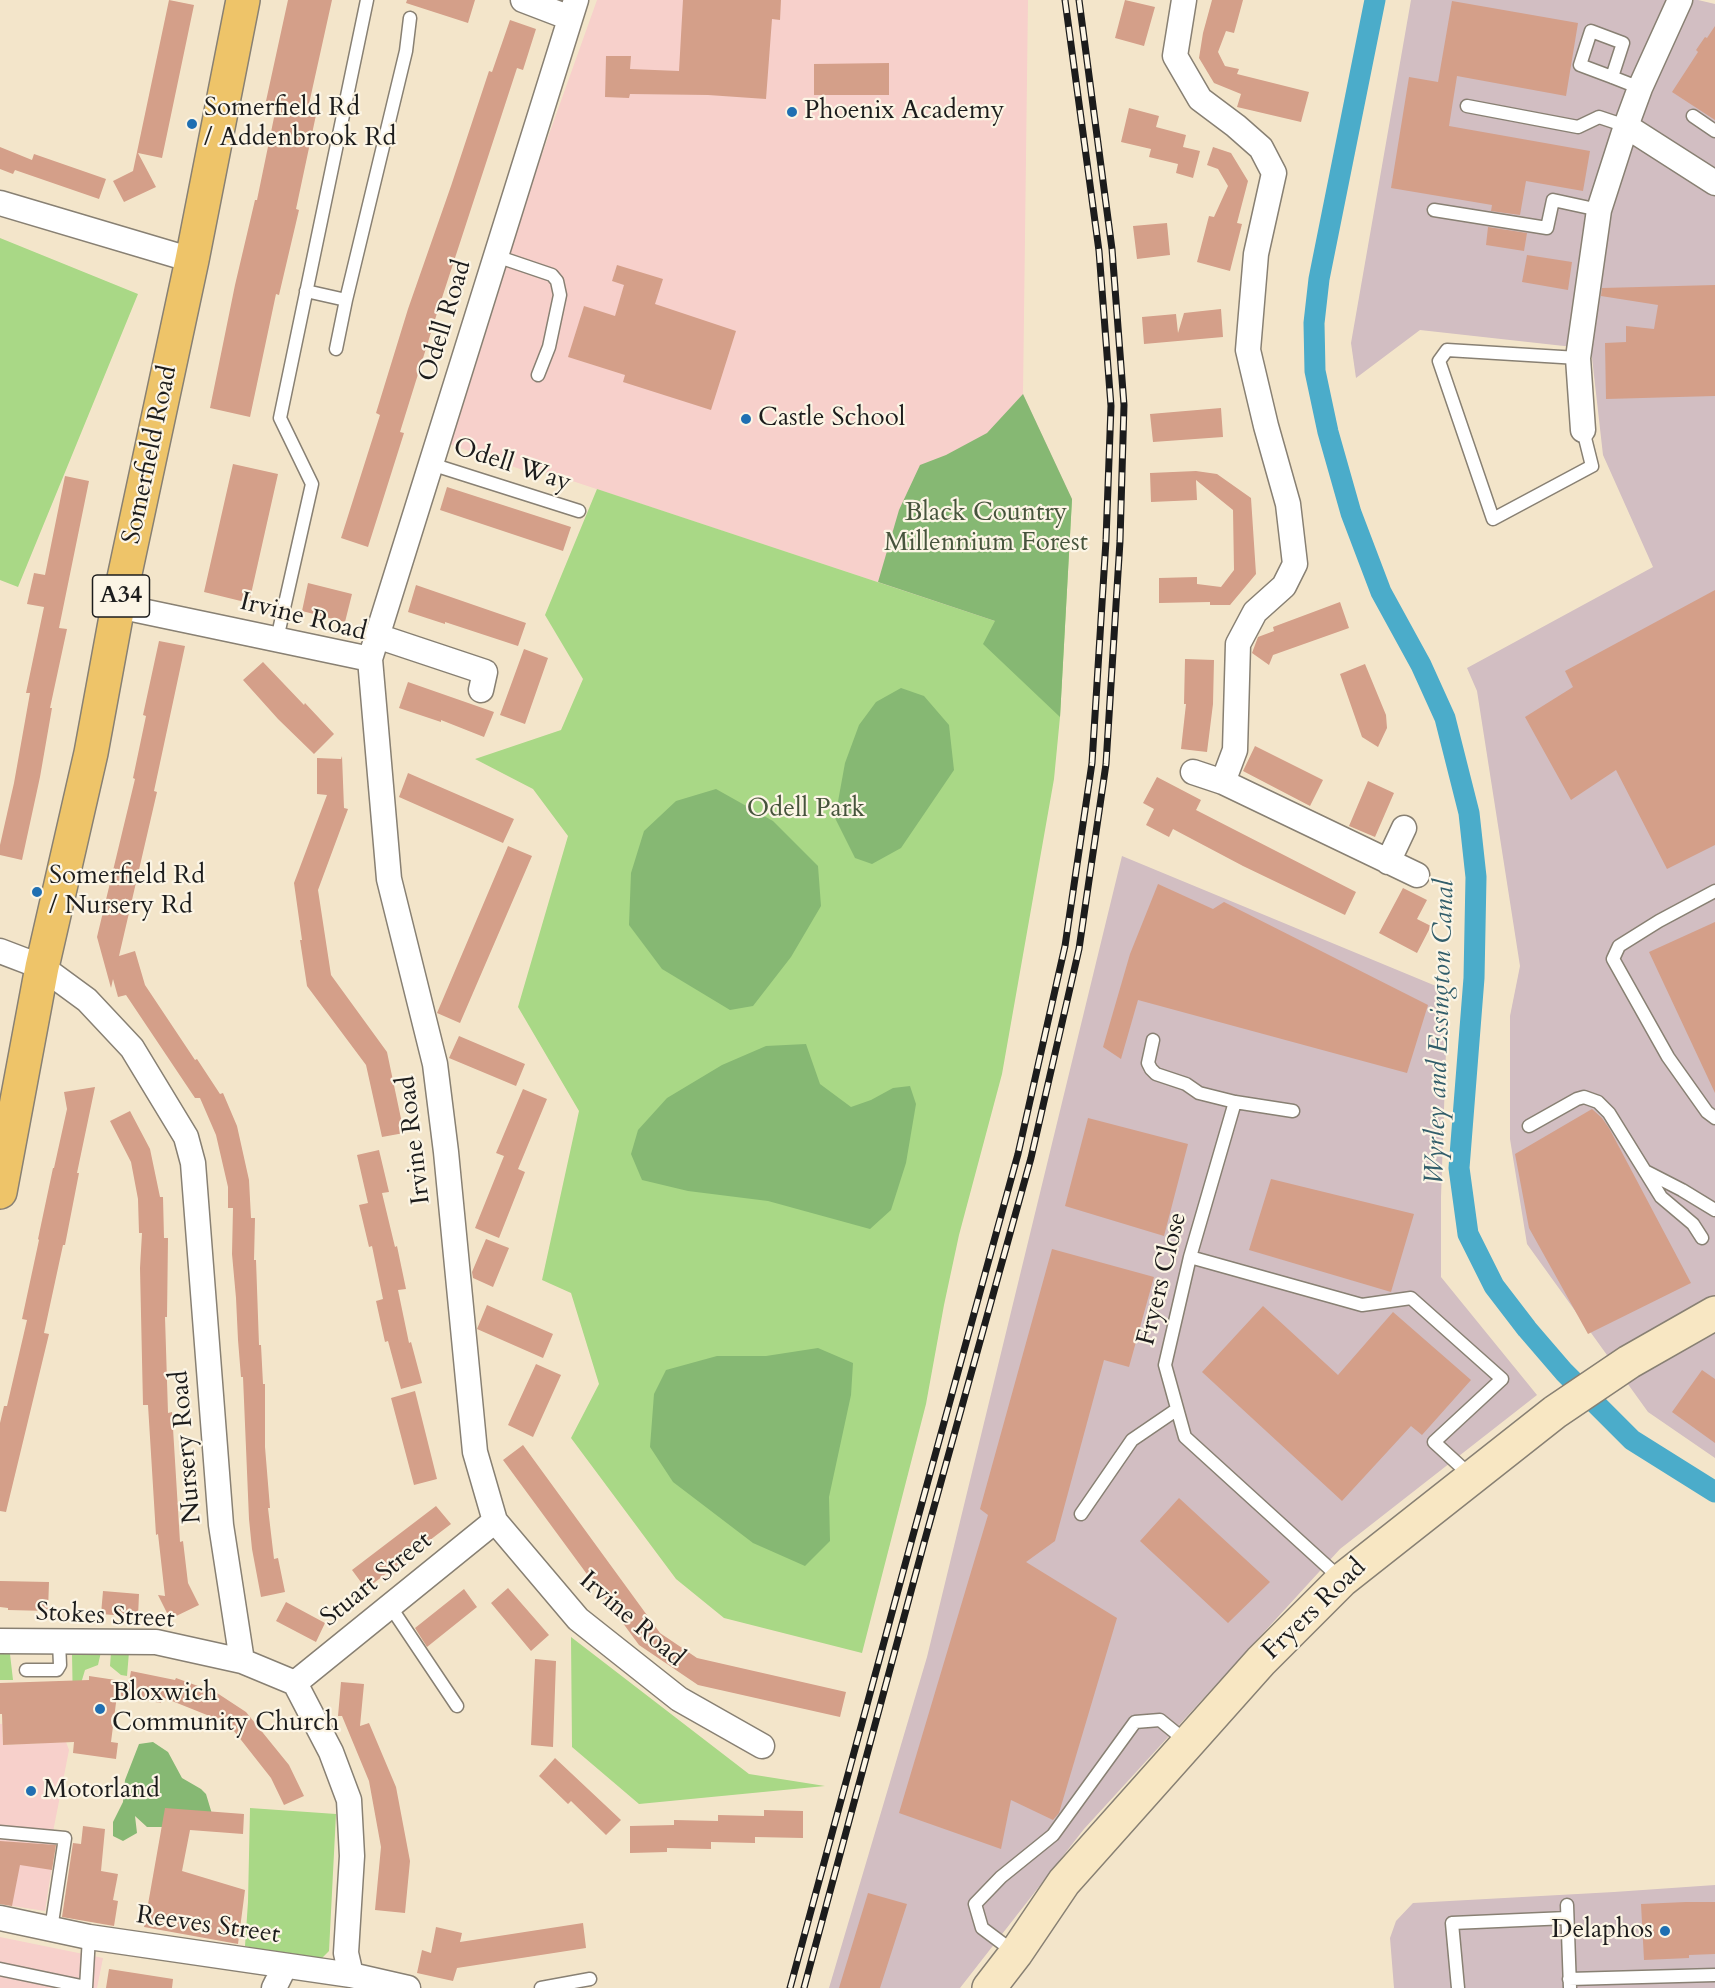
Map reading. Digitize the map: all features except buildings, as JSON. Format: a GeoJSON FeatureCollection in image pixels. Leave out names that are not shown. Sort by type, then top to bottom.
{"type":"FeatureCollection","features":[{"type":"Feature","properties":{"kind":"highway","name":"Somerfield Road"},"geometry":{"type":"LineString","coordinates":[[0,1192],[42,967],[91,753],[118,606],[192,260],[243,0]]}},
{"type":"Feature","properties":{"kind":"street"},"geometry":{"type":"LineString","coordinates":[[523,0],[573,9]]}},
{"type":"Feature","properties":{"kind":"street"},"geometry":{"type":"LineString","coordinates":[[1184,0],[1175,56],[1200,99],[1261,148],[1274,173],[1256,254],[1248,350],[1288,504],[1295,564],[1284,586],[1255,612],[1238,644],[1235,750],[1222,782]]}},
{"type":"Feature","properties":{"kind":"street"},"geometry":{"type":"LineString","coordinates":[[1583,429],[1578,358],[1599,210],[1640,88],[1680,0]]}},
{"type":"Feature","properties":{"kind":"street","name":"Odell Road"},"geometry":{"type":"LineString","coordinates":[[370,659],[573,9]]}},
{"type":"Feature","properties":{"kind":"street"},"geometry":{"type":"LineString","coordinates":[[1626,126],[1714,182]]}},
{"type":"Feature","properties":{"kind":"street"},"geometry":{"type":"LineString","coordinates":[[0,203],[192,260]]}},
{"type":"Feature","properties":{"kind":"street","name":"Irvine Road"},"geometry":{"type":"LineString","coordinates":[[118,606],[370,659],[389,879],[435,1064],[446,1152],[475,1452],[495,1521],[578,1619],[679,1700],[762,1746]]}},
{"type":"Feature","properties":{"kind":"street"},"geometry":{"type":"LineString","coordinates":[[377,636],[487,671]]}},
{"type":"Feature","properties":{"kind":"street"},"geometry":{"type":"LineString","coordinates":[[1193,772],[1222,782],[1417,875]]}},
{"type":"Feature","properties":{"kind":"street"},"geometry":{"type":"LineString","coordinates":[[1388,862],[1404,828]]}},
{"type":"Feature","properties":{"kind":"street","name":"Nursery Road"},"geometry":{"type":"LineString","coordinates":[[0,951],[42,967],[87,1000],[132,1048],[186,1137],[193,1163],[221,1525],[242,1661]]}},
{"type":"Feature","properties":{"kind":"street","name":"Fryers Road"},"geometry":{"type":"LineString","coordinates":[[989,1988],[1016,1953],[1064,1882],[1261,1661],[1342,1580],[1555,1412],[1629,1362],[1715,1313]]}},
{"type":"Feature","properties":{"kind":"street","name":"Stuart Street"},"geometry":{"type":"LineString","coordinates":[[295,1683],[495,1521]]}},
{"type":"Feature","properties":{"kind":"street","name":"Stokes Street"},"geometry":{"type":"LineString","coordinates":[[0,1641],[156,1642],[242,1661]]}},
{"type":"Feature","properties":{"kind":"street"},"geometry":{"type":"LineString","coordinates":[[242,1661],[295,1683],[331,1752],[349,1800],[352,1856],[346,1953],[351,1975]]}},
{"type":"Feature","properties":{"kind":"street","name":"Reeves Street"},"geometry":{"type":"LineString","coordinates":[[0,1918],[89,1937],[351,1975],[408,1988]]}},
{"type":"Feature","properties":{"kind":"street"},"geometry":{"type":"LineString","coordinates":[[274,1988],[285,1966]]}},
{"type":"Feature","properties":{"kind":"lane"},"geometry":{"type":"LineString","coordinates":[[277,639],[312,484],[280,417],[367,0]]}},
{"type":"Feature","properties":{"kind":"lane"},"geometry":{"type":"LineString","coordinates":[[336,349],[406,51],[410,18]]}},
{"type":"Feature","properties":{"kind":"lane"},"geometry":{"type":"LineString","coordinates":[[1612,77],[1640,88]]}},
{"type":"Feature","properties":{"kind":"lane"},"geometry":{"type":"LineString","coordinates":[[1467,106],[1578,127],[1599,117],[1626,126]]}},
{"type":"Feature","properties":{"kind":"lane"},"geometry":{"type":"LineString","coordinates":[[1693,116],[1715,131]]}},
{"type":"Feature","properties":{"kind":"lane"},"geometry":{"type":"LineString","coordinates":[[1434,210],[1547,228],[1553,200],[1599,210]]}},
{"type":"Feature","properties":{"kind":"lane"},"geometry":{"type":"LineString","coordinates":[[496,256],[552,276],[557,280],[560,295],[549,347],[538,375]]}},
{"type":"Feature","properties":{"kind":"lane"},"geometry":{"type":"LineString","coordinates":[[306,291],[346,300]]}},
{"type":"Feature","properties":{"kind":"lane"},"geometry":{"type":"LineString","coordinates":[[1578,358],[1447,350],[1439,361],[1493,519],[1593,466],[1583,429]]}},
{"type":"Feature","properties":{"kind":"lane","name":"Odell Way"},"geometry":{"type":"LineString","coordinates":[[431,464],[579,511]]}},
{"type":"Feature","properties":{"kind":"lane"},"geometry":{"type":"LineString","coordinates":[[1715,891],[1659,921],[1619,946],[1613,959],[1668,1057],[1707,1112],[1715,1118]]}},
{"type":"Feature","properties":{"kind":"lane"},"geometry":{"type":"LineString","coordinates":[[1153,1040],[1148,1063],[1156,1074],[1186,1084],[1199,1094],[1293,1111]]}},
{"type":"Feature","properties":{"kind":"lane"},"geometry":{"type":"LineString","coordinates":[[1529,1126],[1584,1097],[1603,1105],[1661,1197],[1693,1224],[1702,1238]]}},
{"type":"Feature","properties":{"kind":"lane","name":"Fryers Close"},"geometry":{"type":"LineString","coordinates":[[1235,1102],[1190,1257],[1165,1365],[1185,1437],[1342,1580]]}},
{"type":"Feature","properties":{"kind":"lane"},"geometry":{"type":"LineString","coordinates":[[1645,1172],[1682,1190],[1715,1210]]}},
{"type":"Feature","properties":{"kind":"lane"},"geometry":{"type":"LineString","coordinates":[[1190,1257],[1362,1305],[1411,1298],[1502,1379],[1434,1442],[1471,1476]]}},
{"type":"Feature","properties":{"kind":"lane"},"geometry":{"type":"LineString","coordinates":[[1081,1514],[1132,1440],[1176,1410]]}},
{"type":"Feature","properties":{"kind":"lane"},"geometry":{"type":"LineString","coordinates":[[390,1606],[457,1706]]}},
{"type":"Feature","properties":{"kind":"lane"},"geometry":{"type":"LineString","coordinates":[[26,1670],[57,1670],[60,1665],[59,1642]]}},
{"type":"Feature","properties":{"kind":"lane"},"geometry":{"type":"LineString","coordinates":[[1016,1953],[982,1928],[975,1904],[1001,1877],[1053,1835],[1135,1722],[1160,1719],[1188,1743]]}},
{"type":"Feature","properties":{"kind":"lane"},"geometry":{"type":"LineString","coordinates":[[0,1832],[65,1838],[51,1929]]}},
{"type":"Feature","properties":{"kind":"lane"},"geometry":{"type":"LineString","coordinates":[[1567,1905],[1569,1984],[1715,1975]]}},
{"type":"Feature","properties":{"kind":"lane"},"geometry":{"type":"LineString","coordinates":[[1458,1988],[1452,1923],[1567,1918]]}},
{"type":"Feature","properties":{"kind":"lane"},"geometry":{"type":"LineString","coordinates":[[0,1969],[86,1988],[89,1937]]}},
{"type":"Feature","properties":{"kind":"lane"},"geometry":{"type":"LineString","coordinates":[[541,1988],[590,1979]]}},
{"type":"Feature","properties":{"kind":"shaded area"},"geometry":{"type":"Polygon","coordinates":[[[597,0],[1028,0],[1023,394],[1072,499],[995,621],[536,469],[534,474],[449,444],[517,224],[597,0]]]}},
{"type":"Feature","properties":{"kind":"shaded area"},"geometry":{"type":"Polygon","coordinates":[[[1411,0],[1698,0],[1715,4],[1715,1458],[1648,1412],[1527,1244],[1510,1139],[1510,1016],[1520,966],[1477,691],[1467,668],[1653,567],[1603,455],[1591,349],[1420,330],[1356,378],[1351,343],[1411,0]]]}},
{"type":"Feature","properties":{"kind":"shaded area"},"geometry":{"type":"Polygon","coordinates":[[[1122,856],[1448,991],[1441,1197],[1441,1277],[1537,1395],[1340,1549],[1084,1829],[960,1988],[829,1988],[927,1657],[1122,856]]]}},
{"type":"Feature","properties":{"kind":"shaded area"},"geometry":{"type":"Polygon","coordinates":[[[0,1724],[2,1724],[3,1745],[66,1742],[69,1750],[53,1832],[56,1840],[45,1911],[0,1904],[0,1724]]]}},
{"type":"Feature","properties":{"kind":"shaded area"},"geometry":{"type":"Polygon","coordinates":[[[1715,1885],[1715,1988],[1394,1988],[1390,1938],[1396,1921],[1413,1903],[1715,1885]]]}},
{"type":"Feature","properties":{"kind":"shaded area"},"geometry":{"type":"Polygon","coordinates":[[[0,1937],[103,1958],[97,1988],[0,1988],[0,1937]]]}},
{"type":"Feature","properties":{"kind":"green space"},"geometry":{"type":"Polygon","coordinates":[[[0,238],[138,294],[18,587],[0,580],[0,238]]]}},
{"type":"Feature","properties":{"kind":"green space","name":"Black Country Millennium Forest"},"geometry":{"type":"Polygon","coordinates":[[[1023,394],[1072,499],[1060,717],[983,644],[995,621],[878,582],[899,510],[920,465],[946,455],[987,433],[1023,394]]]}},
{"type":"Feature","properties":{"kind":"green space","name":"Odell Park"},"geometry":{"type":"Polygon","coordinates":[[[597,489],[995,621],[1072,499],[1060,717],[1054,779],[1002,1074],[959,1235],[926,1404],[862,1653],[724,1618],[676,1579],[571,1438],[599,1384],[571,1293],[542,1280],[579,1111],[518,1007],[568,836],[533,789],[475,759],[561,730],[583,679],[545,615],[597,489]]]}},
{"type":"Feature","properties":{"kind":"green space"},"geometry":{"type":"Polygon","coordinates":[[[901,688],[924,696],[949,725],[954,770],[901,848],[872,864],[855,858],[835,818],[845,763],[859,725],[876,702],[901,688]]]}},
{"type":"Feature","properties":{"kind":"green space"},"geometry":{"type":"Polygon","coordinates":[[[716,789],[773,821],[818,866],[821,906],[791,957],[753,1006],[730,1010],[662,969],[629,925],[631,873],[644,831],[676,801],[716,789]]]}},
{"type":"Feature","properties":{"kind":"green space"},"geometry":{"type":"Polygon","coordinates":[[[806,1044],[820,1084],[851,1107],[871,1100],[893,1088],[910,1086],[916,1104],[906,1163],[891,1210],[870,1229],[768,1201],[688,1191],[642,1180],[631,1154],[638,1130],[667,1098],[722,1065],[766,1046],[806,1044]]]}},
{"type":"Feature","properties":{"kind":"green space"},"geometry":{"type":"Polygon","coordinates":[[[818,1348],[853,1363],[851,1395],[829,1497],[830,1541],[805,1566],[753,1543],[673,1482],[650,1447],[654,1394],[666,1370],[717,1356],[766,1356],[818,1348]]]}},
{"type":"Feature","properties":{"kind":"green space"},"geometry":{"type":"Polygon","coordinates":[[[571,1637],[749,1774],[825,1786],[639,1804],[572,1747],[571,1637]]]}},
{"type":"Feature","properties":{"kind":"green space"},"geometry":{"type":"Polygon","coordinates":[[[101,1652],[98,1665],[85,1670],[73,1710],[72,1653],[101,1652]]]}},
{"type":"Feature","properties":{"kind":"green space"},"geometry":{"type":"Polygon","coordinates":[[[111,1652],[129,1652],[127,1676],[121,1675],[110,1666],[111,1652]]]}},
{"type":"Feature","properties":{"kind":"green space"},"geometry":{"type":"Polygon","coordinates":[[[0,1654],[10,1654],[13,1680],[0,1680],[0,1654]]]}},
{"type":"Feature","properties":{"kind":"green space"},"geometry":{"type":"Polygon","coordinates":[[[153,1742],[168,1752],[182,1778],[206,1794],[212,1814],[165,1827],[147,1827],[135,1816],[137,1833],[123,1841],[113,1836],[113,1822],[123,1802],[125,1780],[139,1744],[153,1742]]]}},
{"type":"Feature","properties":{"kind":"green space"},"geometry":{"type":"Polygon","coordinates":[[[250,1808],[336,1814],[329,1951],[318,1962],[245,1946],[250,1808]]]}},
{"type":"Feature","properties":{"kind":"waterway","name":"Wyrley and Essington Canal"},"geometry":{"type":"LineString","coordinates":[[1375,0],[1319,279],[1314,323],[1315,371],[1328,432],[1351,513],[1381,592],[1421,665],[1445,718],[1469,813],[1476,877],[1474,978],[1459,1168],[1468,1234],[1494,1286],[1564,1372],[1632,1440],[1715,1492]]}},
{"type":"Feature","properties":{"kind":"railway"},"geometry":{"type":"LineString","coordinates":[[790,1988],[1018,1154],[1065,946],[1092,763],[1106,540],[1111,406],[1099,251],[1065,0]]}},
{"type":"Feature","properties":{"kind":"railway"},"geometry":{"type":"LineString","coordinates":[[804,1988],[1031,1158],[1079,949],[1106,764],[1120,541],[1124,405],[1112,249],[1079,0]]}},
{"type":"Feature","properties":{"kind":"place","name":"Phoenix Academy"},"geometry":{"type":"Point","coordinates":[792,112]}},
{"type":"Feature","properties":{"kind":"place","name":"Somerfield Rd / Addenbrook Rd"},"geometry":{"type":"Point","coordinates":[192,124]}},
{"type":"Feature","properties":{"kind":"place","name":"Castle School"},"geometry":{"type":"Point","coordinates":[746,419]}},
{"type":"Feature","properties":{"kind":"place","name":"Somerfield Rd / Nursery Rd"},"geometry":{"type":"Point","coordinates":[37,892]}},
{"type":"Feature","properties":{"kind":"place","name":"Bloxwich Community Church"},"geometry":{"type":"Point","coordinates":[100,1709]}},
{"type":"Feature","properties":{"kind":"place","name":"Motorland"},"geometry":{"type":"Point","coordinates":[31,1791]}},
{"type":"Feature","properties":{"kind":"place","name":"Delaphos"},"geometry":{"type":"Point","coordinates":[1665,1931]}}]}
